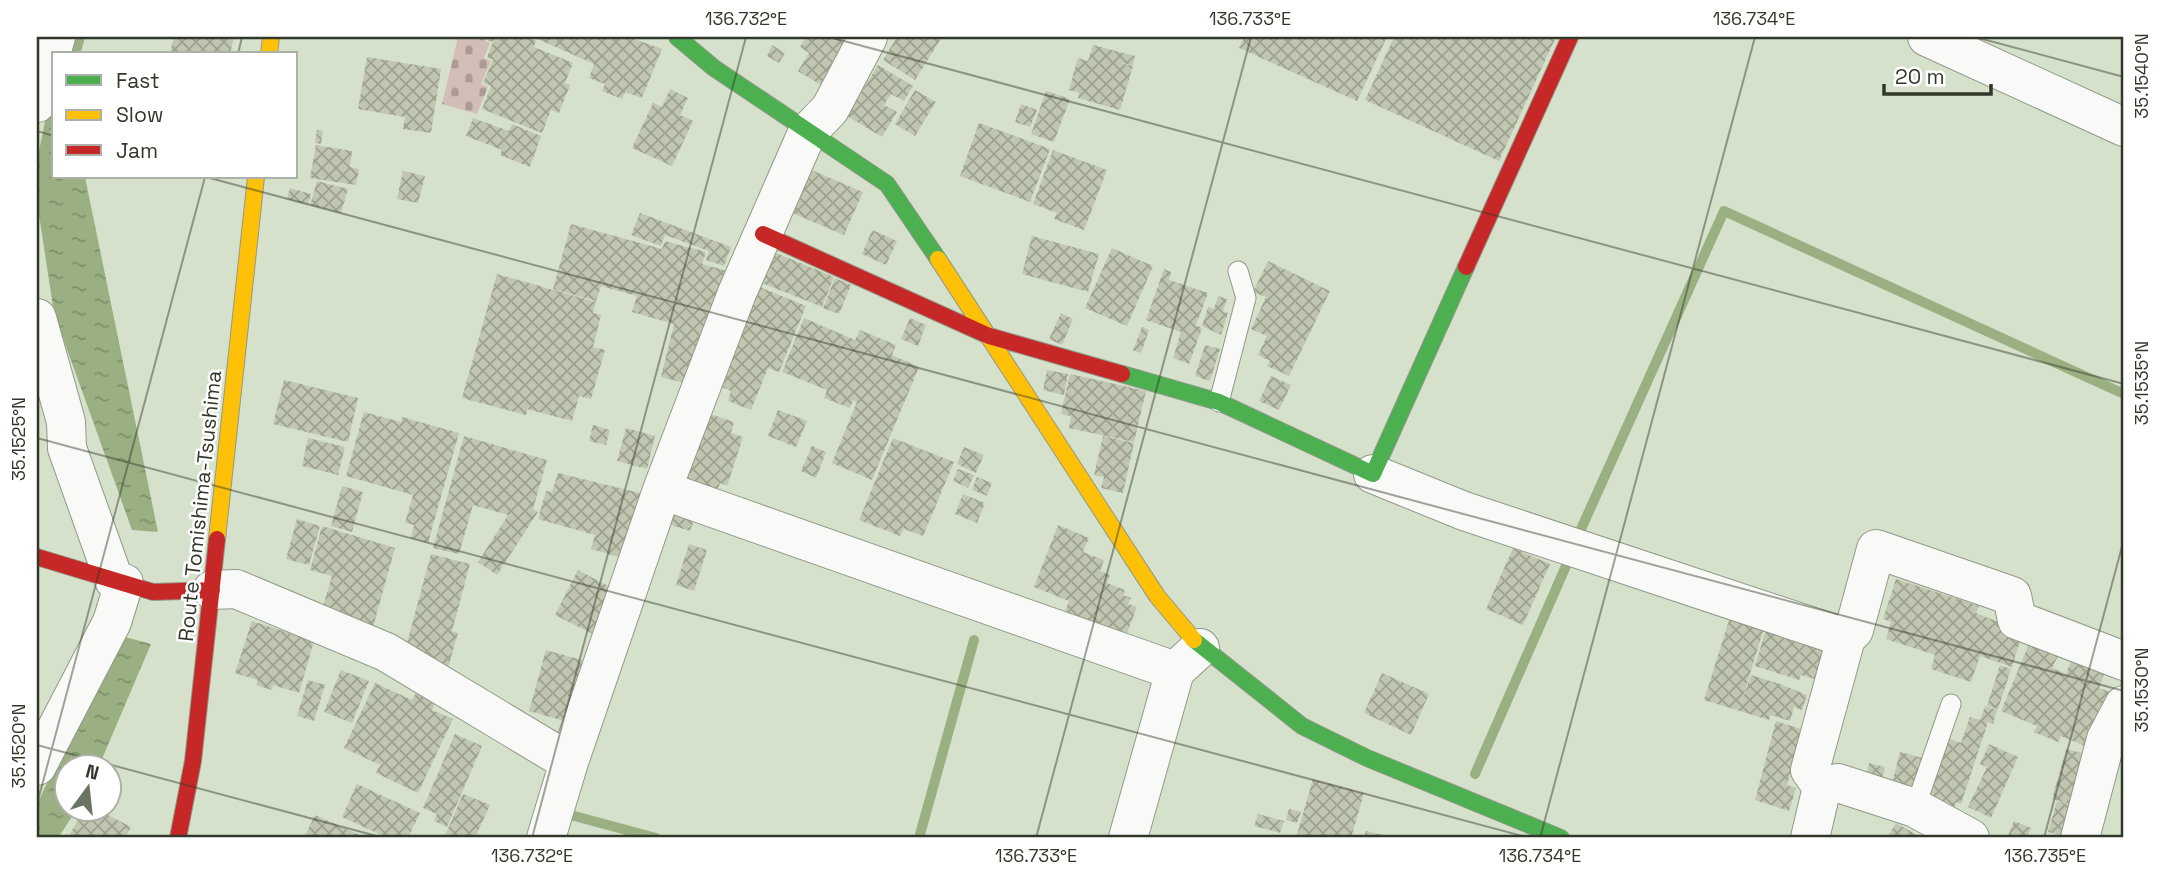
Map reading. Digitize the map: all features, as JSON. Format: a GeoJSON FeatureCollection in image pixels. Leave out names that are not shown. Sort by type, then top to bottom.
{"type":"FeatureCollection","features":[{"type":"Feature","properties":{"kind":"street"},"geometry":{"type":"LineString","coordinates":[[37,103],[56,37]]}},
{"type":"Feature","properties":{"kind":"street"},"geometry":{"type":"LineString","coordinates":[[677,37],[714,68],[807,133],[887,184],[1157,596],[1188,659],[1128,838]]}},
{"type":"Feature","properties":{"kind":"street"},"geometry":{"type":"LineString","coordinates":[[546,838],[569,762],[662,490],[763,234],[807,133],[830,109],[868,37]]}},
{"type":"Feature","properties":{"kind":"street"},"geometry":{"type":"LineString","coordinates":[[1373,474],[1570,37]]}},
{"type":"Feature","properties":{"kind":"street"},"geometry":{"type":"LineString","coordinates":[[1927,37],[2124,127]]}},
{"type":"Feature","properties":{"kind":"street","name":"Route Tomishima-Tsushima"},"geometry":{"type":"LineString","coordinates":[[178,838],[193,761],[256,178]]}},
{"type":"Feature","properties":{"kind":"street"},"geometry":{"type":"LineString","coordinates":[[763,234],[989,336],[1219,402],[1373,474],[1477,516],[1846,638]]}},
{"type":"Feature","properties":{"kind":"street"},"geometry":{"type":"LineString","coordinates":[[37,318],[66,422],[67,448],[119,582],[112,622],[37,766]]}},
{"type":"Feature","properties":{"kind":"street"},"geometry":{"type":"LineString","coordinates":[[662,490],[1188,659],[1302,726],[1367,758],[1561,838]]}},
{"type":"Feature","properties":{"kind":"street"},"geometry":{"type":"LineString","coordinates":[[1810,838],[1822,787],[1810,770],[1846,638],[1854,630],[1876,549],[2012,596],[2017,620],[2124,661]]}},
{"type":"Feature","properties":{"kind":"street"},"geometry":{"type":"LineString","coordinates":[[37,557],[153,592],[236,589],[386,652],[569,762]]}},
{"type":"Feature","properties":{"kind":"street"},"geometry":{"type":"LineString","coordinates":[[2080,838],[2106,739],[2124,705]]}},
{"type":"Feature","properties":{"kind":"street"},"geometry":{"type":"LineString","coordinates":[[1822,787],[1838,783],[1915,808],[1970,838]]}},
{"type":"Feature","properties":{"kind":"lane"},"geometry":{"type":"LineString","coordinates":[[1219,402],[1246,298],[1238,271]]}},
{"type":"Feature","properties":{"kind":"lane"},"geometry":{"type":"LineString","coordinates":[[1915,808],[1951,704]]}},
{"type":"Feature","properties":{"kind":"green space"},"geometry":{"type":"Polygon","coordinates":[[[458,37],[486,37],[485,41],[490,43],[484,58],[491,61],[481,84],[488,87],[477,114],[442,104],[458,37]]]}},
{"type":"Feature","properties":{"kind":"water"},"geometry":{"type":"Polygon","coordinates":[[[50,97],[52,178],[85,178],[158,532],[132,530],[54,313],[37,202],[37,161],[50,97]]]}},
{"type":"Feature","properties":{"kind":"water"},"geometry":{"type":"Polygon","coordinates":[[[118,635],[151,644],[105,752],[62,752],[118,635]]]}},
{"type":"Feature","properties":{"kind":"water"},"geometry":{"type":"Polygon","coordinates":[[[52,773],[52,822],[68,822],[58,838],[37,838],[37,804],[52,773]]]}},
{"type":"Feature","properties":{"kind":"building"},"geometry":{"type":"Polygon","coordinates":[[[174,37],[234,37],[230,52],[170,52],[174,37]]]}},
{"type":"Feature","properties":{"kind":"building"},"geometry":{"type":"Polygon","coordinates":[[[488,37],[525,37],[536,41],[534,47],[573,63],[565,83],[570,85],[559,113],[551,110],[542,133],[482,109],[491,86],[483,83],[493,60],[487,57],[493,42],[487,40],[488,37]]]}},
{"type":"Feature","properties":{"kind":"building"},"geometry":{"type":"Polygon","coordinates":[[[533,37],[629,37],[662,49],[642,98],[625,92],[622,99],[602,91],[605,84],[589,78],[594,64],[533,37]]]}},
{"type":"Feature","properties":{"kind":"building"},"geometry":{"type":"Polygon","coordinates":[[[806,37],[836,37],[849,45],[824,87],[798,71],[809,53],[800,47],[806,37]]]}},
{"type":"Feature","properties":{"kind":"building"},"geometry":{"type":"Polygon","coordinates":[[[897,37],[942,37],[915,80],[883,60],[897,37]]]}},
{"type":"Feature","properties":{"kind":"building"},"geometry":{"type":"Polygon","coordinates":[[[1244,37],[1387,37],[1357,101],[1239,48],[1244,37]]]}},
{"type":"Feature","properties":{"kind":"building"},"geometry":{"type":"Polygon","coordinates":[[[1394,37],[1556,37],[1499,161],[1365,100],[1394,37]]]}},
{"type":"Feature","properties":{"kind":"building"},"geometry":{"type":"Polygon","coordinates":[[[772,45],[785,53],[779,63],[767,56],[772,45]]]}},
{"type":"Feature","properties":{"kind":"building"},"geometry":{"type":"Polygon","coordinates":[[[1093,45],[1135,56],[1133,65],[1116,62],[1133,66],[1120,110],[1078,98],[1079,93],[1069,90],[1078,58],[1088,61],[1093,45]]]}},
{"type":"Feature","properties":{"kind":"building"},"geometry":{"type":"Polygon","coordinates":[[[367,57],[441,69],[431,133],[403,129],[405,117],[358,109],[367,57]]]}},
{"type":"Feature","properties":{"kind":"building"},"geometry":{"type":"Polygon","coordinates":[[[878,65],[913,86],[904,101],[891,94],[884,105],[897,112],[882,137],[847,116],[878,65]]]}},
{"type":"Feature","properties":{"kind":"building"},"geometry":{"type":"Polygon","coordinates":[[[670,89],[688,98],[680,115],[693,121],[672,166],[632,148],[653,103],[662,107],[670,89]]]}},
{"type":"Feature","properties":{"kind":"building"},"geometry":{"type":"Polygon","coordinates":[[[915,90],[936,102],[915,136],[895,124],[915,90]]]}},
{"type":"Feature","properties":{"kind":"building"},"geometry":{"type":"Polygon","coordinates":[[[1046,91],[1070,99],[1054,142],[1031,134],[1046,91]]]}},
{"type":"Feature","properties":{"kind":"building"},"geometry":{"type":"Polygon","coordinates":[[[1021,104],[1037,110],[1030,127],[1015,122],[1021,104]]]}},
{"type":"Feature","properties":{"kind":"building"},"geometry":{"type":"Polygon","coordinates":[[[473,118],[509,131],[512,124],[541,136],[530,167],[500,155],[502,150],[466,136],[473,118]]]}},
{"type":"Feature","properties":{"kind":"building"},"geometry":{"type":"Polygon","coordinates":[[[979,123],[1050,149],[1030,202],[960,176],[979,123]]]}},
{"type":"Feature","properties":{"kind":"building"},"geometry":{"type":"Polygon","coordinates":[[[317,130],[323,131],[321,144],[315,143],[317,130]]]}},
{"type":"Feature","properties":{"kind":"building"},"geometry":{"type":"Polygon","coordinates":[[[316,145],[352,151],[350,167],[359,169],[356,185],[310,178],[316,145]]]}},
{"type":"Feature","properties":{"kind":"building"},"geometry":{"type":"Polygon","coordinates":[[[1053,150],[1107,170],[1084,230],[1054,219],[1057,213],[1033,204],[1053,150]]]}},
{"type":"Feature","properties":{"kind":"building"},"geometry":{"type":"Polygon","coordinates":[[[809,169],[863,192],[844,235],[790,212],[809,169]]]}},
{"type":"Feature","properties":{"kind":"building"},"geometry":{"type":"Polygon","coordinates":[[[403,171],[425,176],[418,203],[397,199],[403,171]]]}},
{"type":"Feature","properties":{"kind":"building"},"geometry":{"type":"Polygon","coordinates":[[[317,181],[348,189],[341,213],[310,205],[317,181]]]}},
{"type":"Feature","properties":{"kind":"building"},"geometry":{"type":"Polygon","coordinates":[[[290,188],[311,194],[308,205],[287,199],[290,188]]]}},
{"type":"Feature","properties":{"kind":"building"},"geometry":{"type":"Polygon","coordinates":[[[640,213],[731,247],[724,266],[706,260],[709,251],[665,235],[661,246],[631,235],[640,213]]]}},
{"type":"Feature","properties":{"kind":"building"},"geometry":{"type":"Polygon","coordinates":[[[571,224],[662,249],[665,241],[706,252],[702,264],[728,271],[688,384],[661,377],[674,324],[632,312],[637,296],[601,286],[596,301],[553,289],[571,224]]]}},
{"type":"Feature","properties":{"kind":"building"},"geometry":{"type":"Polygon","coordinates":[[[872,230],[897,241],[886,265],[862,254],[872,230]]]}},
{"type":"Feature","properties":{"kind":"building"},"geometry":{"type":"Polygon","coordinates":[[[1032,236],[1099,254],[1088,292],[1022,274],[1032,236]]]}},
{"type":"Feature","properties":{"kind":"building"},"geometry":{"type":"Polygon","coordinates":[[[1112,248],[1153,266],[1127,326],[1085,308],[1112,248]]]}},
{"type":"Feature","properties":{"kind":"building"},"geometry":{"type":"Polygon","coordinates":[[[769,250],[834,277],[822,307],[757,281],[769,250]]]}},
{"type":"Feature","properties":{"kind":"building"},"geometry":{"type":"Polygon","coordinates":[[[1268,261],[1330,291],[1289,376],[1267,366],[1270,361],[1258,355],[1267,336],[1251,329],[1266,297],[1253,292],[1268,261]]]}},
{"type":"Feature","properties":{"kind":"building"},"geometry":{"type":"Polygon","coordinates":[[[1164,269],[1171,272],[1169,280],[1208,293],[1196,325],[1202,328],[1189,364],[1173,358],[1181,332],[1146,320],[1164,269]]]}},
{"type":"Feature","properties":{"kind":"building"},"geometry":{"type":"Polygon","coordinates":[[[497,274],[596,302],[593,313],[601,315],[593,347],[605,350],[591,399],[579,396],[572,421],[527,409],[526,415],[462,398],[497,274]]]}},
{"type":"Feature","properties":{"kind":"building"},"geometry":{"type":"Polygon","coordinates":[[[835,278],[851,285],[839,314],[823,308],[835,278]]]}},
{"type":"Feature","properties":{"kind":"building"},"geometry":{"type":"Polygon","coordinates":[[[750,283],[806,306],[779,372],[768,368],[751,410],[728,401],[731,391],[710,382],[750,283]]]}},
{"type":"Feature","properties":{"kind":"building"},"geometry":{"type":"Polygon","coordinates":[[[1218,296],[1227,299],[1223,312],[1228,313],[1221,335],[1202,326],[1208,307],[1214,309],[1218,296]]]}},
{"type":"Feature","properties":{"kind":"building"},"geometry":{"type":"Polygon","coordinates":[[[1061,313],[1073,319],[1062,345],[1049,339],[1061,313]]]}},
{"type":"Feature","properties":{"kind":"building"},"geometry":{"type":"Polygon","coordinates":[[[804,318],[855,340],[860,330],[896,345],[892,355],[919,367],[872,480],[832,463],[857,402],[853,400],[850,408],[824,398],[827,390],[782,372],[804,318]]]}},
{"type":"Feature","properties":{"kind":"building"},"geometry":{"type":"Polygon","coordinates":[[[910,318],[926,325],[918,346],[901,339],[910,318]]]}},
{"type":"Feature","properties":{"kind":"building"},"geometry":{"type":"Polygon","coordinates":[[[1142,327],[1149,330],[1141,353],[1133,350],[1142,327]]]}},
{"type":"Feature","properties":{"kind":"building"},"geometry":{"type":"Polygon","coordinates":[[[1205,345],[1220,349],[1210,381],[1195,376],[1205,345]]]}},
{"type":"Feature","properties":{"kind":"building"},"geometry":{"type":"Polygon","coordinates":[[[1047,370],[1068,374],[1064,395],[1043,390],[1047,370]]]}},
{"type":"Feature","properties":{"kind":"building"},"geometry":{"type":"Polygon","coordinates":[[[1070,374],[1146,391],[1134,442],[1069,428],[1071,416],[1061,414],[1070,374]]]}},
{"type":"Feature","properties":{"kind":"building"},"geometry":{"type":"Polygon","coordinates":[[[1271,376],[1291,385],[1279,410],[1259,401],[1271,376]]]}},
{"type":"Feature","properties":{"kind":"building"},"geometry":{"type":"Polygon","coordinates":[[[284,380],[358,398],[348,442],[273,424],[284,380]]]}},
{"type":"Feature","properties":{"kind":"building"},"geometry":{"type":"Polygon","coordinates":[[[778,410],[807,421],[796,447],[768,436],[778,410]]]}},
{"type":"Feature","properties":{"kind":"building"},"geometry":{"type":"Polygon","coordinates":[[[364,412],[401,422],[402,417],[459,433],[428,543],[411,538],[414,525],[405,523],[413,495],[346,476],[364,412]]]}},
{"type":"Feature","properties":{"kind":"building"},"geometry":{"type":"Polygon","coordinates":[[[704,412],[734,422],[731,433],[743,437],[727,486],[720,483],[717,492],[682,481],[704,412]]]}},
{"type":"Feature","properties":{"kind":"building"},"geometry":{"type":"Polygon","coordinates":[[[593,425],[610,430],[606,445],[589,441],[593,425]]]}},
{"type":"Feature","properties":{"kind":"building"},"geometry":{"type":"Polygon","coordinates":[[[626,428],[655,436],[647,469],[617,461],[626,428]]]}},
{"type":"Feature","properties":{"kind":"building"},"geometry":{"type":"Polygon","coordinates":[[[464,436],[547,460],[533,509],[538,512],[497,575],[478,562],[508,515],[473,505],[459,554],[433,548],[464,436]]]}},
{"type":"Feature","properties":{"kind":"building"},"geometry":{"type":"Polygon","coordinates":[[[1103,436],[1134,443],[1123,493],[1101,488],[1104,477],[1094,475],[1103,436]]]}},
{"type":"Feature","properties":{"kind":"building"},"geometry":{"type":"Polygon","coordinates":[[[308,438],[345,447],[338,475],[302,466],[308,438]]]}},
{"type":"Feature","properties":{"kind":"building"},"geometry":{"type":"Polygon","coordinates":[[[893,438],[954,462],[923,536],[904,529],[900,536],[859,520],[893,438]]]}},
{"type":"Feature","properties":{"kind":"building"},"geometry":{"type":"Polygon","coordinates":[[[812,446],[826,452],[816,478],[801,471],[812,446]]]}},
{"type":"Feature","properties":{"kind":"building"},"geometry":{"type":"Polygon","coordinates":[[[964,447],[984,455],[976,473],[957,464],[964,447]]]}},
{"type":"Feature","properties":{"kind":"building"},"geometry":{"type":"Polygon","coordinates":[[[958,469],[974,475],[968,488],[953,481],[958,469]]]}},
{"type":"Feature","properties":{"kind":"building"},"geometry":{"type":"Polygon","coordinates":[[[558,473],[644,494],[626,559],[591,549],[595,535],[538,519],[546,491],[552,492],[558,473]]]}},
{"type":"Feature","properties":{"kind":"building"},"geometry":{"type":"Polygon","coordinates":[[[977,477],[992,483],[987,496],[972,490],[977,477]]]}},
{"type":"Feature","properties":{"kind":"building"},"geometry":{"type":"Polygon","coordinates":[[[342,486],[363,492],[352,532],[331,526],[342,486]]]}},
{"type":"Feature","properties":{"kind":"building"},"geometry":{"type":"Polygon","coordinates":[[[963,494],[985,503],[977,523],[955,514],[963,494]]]}},
{"type":"Feature","properties":{"kind":"building"},"geometry":{"type":"Polygon","coordinates":[[[672,513],[694,520],[690,531],[668,524],[672,513]]]}},
{"type":"Feature","properties":{"kind":"building"},"geometry":{"type":"Polygon","coordinates":[[[297,519],[320,526],[309,565],[286,559],[297,519]]]}},
{"type":"Feature","properties":{"kind":"building"},"geometry":{"type":"Polygon","coordinates":[[[1058,525],[1089,538],[1083,552],[1104,560],[1100,571],[1110,575],[1107,583],[1125,590],[1123,595],[1131,598],[1128,604],[1137,607],[1126,636],[1065,611],[1069,601],[1034,587],[1058,525]]]}},
{"type":"Feature","properties":{"kind":"building"},"geometry":{"type":"Polygon","coordinates":[[[322,526],[395,548],[373,627],[321,613],[332,576],[310,570],[322,526]]]}},
{"type":"Feature","properties":{"kind":"building"},"geometry":{"type":"Polygon","coordinates":[[[689,544],[707,550],[694,591],[676,585],[689,544]]]}},
{"type":"Feature","properties":{"kind":"building"},"geometry":{"type":"Polygon","coordinates":[[[1513,548],[1550,564],[1523,625],[1486,609],[1513,548]]]}},
{"type":"Feature","properties":{"kind":"building"},"geometry":{"type":"Polygon","coordinates":[[[431,554],[470,564],[452,631],[458,633],[448,668],[434,664],[436,659],[405,650],[431,554]]]}},
{"type":"Feature","properties":{"kind":"building"},"geometry":{"type":"Polygon","coordinates":[[[578,570],[615,590],[593,634],[555,615],[578,570]]]}},
{"type":"Feature","properties":{"kind":"building"},"geometry":{"type":"Polygon","coordinates":[[[1896,579],[1979,606],[1976,613],[2023,632],[2012,667],[1980,656],[1971,682],[1931,669],[1935,655],[1886,639],[1891,622],[1883,619],[1896,579]]]}},
{"type":"Feature","properties":{"kind":"building"},"geometry":{"type":"Polygon","coordinates":[[[1731,614],[1765,625],[1740,706],[1751,675],[1807,695],[1802,710],[1794,707],[1790,721],[1771,715],[1769,720],[1704,700],[1731,614]]]}},
{"type":"Feature","properties":{"kind":"building"},"geometry":{"type":"Polygon","coordinates":[[[252,621],[314,641],[299,693],[273,685],[272,690],[256,685],[258,680],[235,673],[252,621]]]}},
{"type":"Feature","properties":{"kind":"building"},"geometry":{"type":"Polygon","coordinates":[[[1767,626],[1829,645],[1818,680],[1801,675],[1799,680],[1755,666],[1767,626]]]}},
{"type":"Feature","properties":{"kind":"building"},"geometry":{"type":"Polygon","coordinates":[[[2029,644],[2058,656],[2052,668],[2066,674],[2072,658],[2105,672],[2099,688],[2115,694],[2092,749],[2061,736],[2058,742],[2034,732],[2037,726],[2001,711],[2029,644]]]}},
{"type":"Feature","properties":{"kind":"building"},"geometry":{"type":"Polygon","coordinates":[[[546,650],[585,661],[568,722],[529,711],[546,650]]]}},
{"type":"Feature","properties":{"kind":"building"},"geometry":{"type":"Polygon","coordinates":[[[2000,665],[2011,669],[1998,709],[1987,706],[2000,665]]]}},
{"type":"Feature","properties":{"kind":"building"},"geometry":{"type":"Polygon","coordinates":[[[341,670],[369,681],[352,723],[324,712],[341,670]]]}},
{"type":"Feature","properties":{"kind":"building"},"geometry":{"type":"Polygon","coordinates":[[[1382,673],[1429,694],[1411,735],[1364,713],[1382,673]]]}},
{"type":"Feature","properties":{"kind":"building"},"geometry":{"type":"Polygon","coordinates":[[[308,680],[325,685],[314,721],[297,716],[308,680]]]}},
{"type":"Feature","properties":{"kind":"building"},"geometry":{"type":"Polygon","coordinates":[[[375,683],[412,700],[416,693],[436,702],[432,710],[453,719],[418,793],[376,773],[380,765],[344,748],[375,683]]]}},
{"type":"Feature","properties":{"kind":"building"},"geometry":{"type":"Polygon","coordinates":[[[1985,706],[1997,710],[1993,724],[1988,722],[1961,804],[1956,802],[1954,807],[1928,798],[1948,738],[1961,743],[1970,717],[1980,720],[1985,706]]]}},
{"type":"Feature","properties":{"kind":"building"},"geometry":{"type":"Polygon","coordinates":[[[1776,721],[1804,730],[1787,785],[1796,788],[1789,811],[1755,800],[1776,721]]]}},
{"type":"Feature","properties":{"kind":"building"},"geometry":{"type":"Polygon","coordinates":[[[455,734],[482,746],[447,827],[434,821],[437,814],[423,808],[455,734]]]}},
{"type":"Feature","properties":{"kind":"building"},"geometry":{"type":"Polygon","coordinates":[[[1989,744],[2018,757],[1991,818],[1968,807],[1987,767],[1980,764],[1989,744]]]}},
{"type":"Feature","properties":{"kind":"building"},"geometry":{"type":"Polygon","coordinates":[[[2066,749],[2094,756],[2080,807],[2052,799],[2066,749]]]}},
{"type":"Feature","properties":{"kind":"building"},"geometry":{"type":"Polygon","coordinates":[[[1900,752],[1923,758],[1915,789],[1892,783],[1900,752]]]}},
{"type":"Feature","properties":{"kind":"building"},"geometry":{"type":"Polygon","coordinates":[[[1869,763],[1885,767],[1881,784],[1865,780],[1869,763]]]}},
{"type":"Feature","properties":{"kind":"building"},"geometry":{"type":"Polygon","coordinates":[[[1313,779],[1364,793],[1351,838],[1296,838],[1313,779]]]}},
{"type":"Feature","properties":{"kind":"building"},"geometry":{"type":"Polygon","coordinates":[[[357,784],[420,813],[408,838],[388,838],[342,817],[357,784]]]}},
{"type":"Feature","properties":{"kind":"building"},"geometry":{"type":"Polygon","coordinates":[[[463,794],[490,805],[475,838],[444,838],[463,794]]]}},
{"type":"Feature","properties":{"kind":"building"},"geometry":{"type":"Polygon","coordinates":[[[2057,801],[2080,808],[2071,838],[2048,832],[2057,801]]]}},
{"type":"Feature","properties":{"kind":"building"},"geometry":{"type":"Polygon","coordinates":[[[1289,809],[1301,812],[1297,823],[1286,820],[1289,809]]]}},
{"type":"Feature","properties":{"kind":"building"},"geometry":{"type":"Polygon","coordinates":[[[1258,814],[1284,821],[1280,833],[1254,826],[1258,814]]]}},
{"type":"Feature","properties":{"kind":"building"},"geometry":{"type":"Polygon","coordinates":[[[315,815],[366,838],[304,838],[315,815]]]}},
{"type":"Feature","properties":{"kind":"building"},"geometry":{"type":"Polygon","coordinates":[[[2014,821],[2031,828],[2027,838],[2008,836],[2014,821]]]}},
{"type":"Feature","properties":{"kind":"building"},"geometry":{"type":"Polygon","coordinates":[[[77,822],[122,822],[131,827],[125,838],[68,838],[77,822]]]}},
{"type":"Feature","properties":{"kind":"building"},"geometry":{"type":"Polygon","coordinates":[[[1896,823],[1922,838],[1887,838],[1896,823]]]}},
{"type":"Feature","properties":{"kind":"building"},"geometry":{"type":"Polygon","coordinates":[[[1366,831],[1391,837],[1391,838],[1364,838],[1366,831]]]}},
{"type":"Feature","properties":{"kind":"waterway"},"geometry":{"type":"LineString","coordinates":[[76,52],[80,37]]}},
{"type":"Feature","properties":{"kind":"waterway"},"geometry":{"type":"LineString","coordinates":[[1577,538],[1724,211],[2124,394]]}},
{"type":"Feature","properties":{"kind":"waterway"},"geometry":{"type":"LineString","coordinates":[[1475,774],[1569,559]]}},
{"type":"Feature","properties":{"kind":"waterway"},"geometry":{"type":"LineString","coordinates":[[919,838],[974,640]]}},
{"type":"Feature","properties":{"kind":"waterway"},"geometry":{"type":"LineString","coordinates":[[567,814],[656,838]]}},
{"type":"Feature","properties":{"kind":"traffic: fast"},"geometry":{"type":"LineString","coordinates":[[677,37],[714,68],[887,184],[938,259]]}},
{"type":"Feature","properties":{"kind":"traffic: fast"},"geometry":{"type":"LineString","coordinates":[[1122,374],[1219,402],[1373,474],[1466,267]]}},
{"type":"Feature","properties":{"kind":"traffic: fast"},"geometry":{"type":"LineString","coordinates":[[1194,640],[1302,726],[1367,758],[1561,838]]}},
{"type":"Feature","properties":{"kind":"traffic: slow"},"geometry":{"type":"LineString","coordinates":[[269,52],[271,37]]}},
{"type":"Feature","properties":{"kind":"traffic: slow"},"geometry":{"type":"LineString","coordinates":[[217,539],[256,178]]}},
{"type":"Feature","properties":{"kind":"traffic: slow"},"geometry":{"type":"LineString","coordinates":[[938,259],[1157,596],[1194,640]]}},
{"type":"Feature","properties":{"kind":"traffic: jam"},"geometry":{"type":"LineString","coordinates":[[1466,267],[1570,37]]}},
{"type":"Feature","properties":{"kind":"traffic: jam"},"geometry":{"type":"LineString","coordinates":[[763,234],[989,336],[1122,374]]}},
{"type":"Feature","properties":{"kind":"traffic: jam"},"geometry":{"type":"LineString","coordinates":[[178,838],[193,761],[217,539]]}},
{"type":"Feature","properties":{"kind":"traffic: jam"},"geometry":{"type":"LineString","coordinates":[[37,557],[153,592],[212,590]]}}]}
